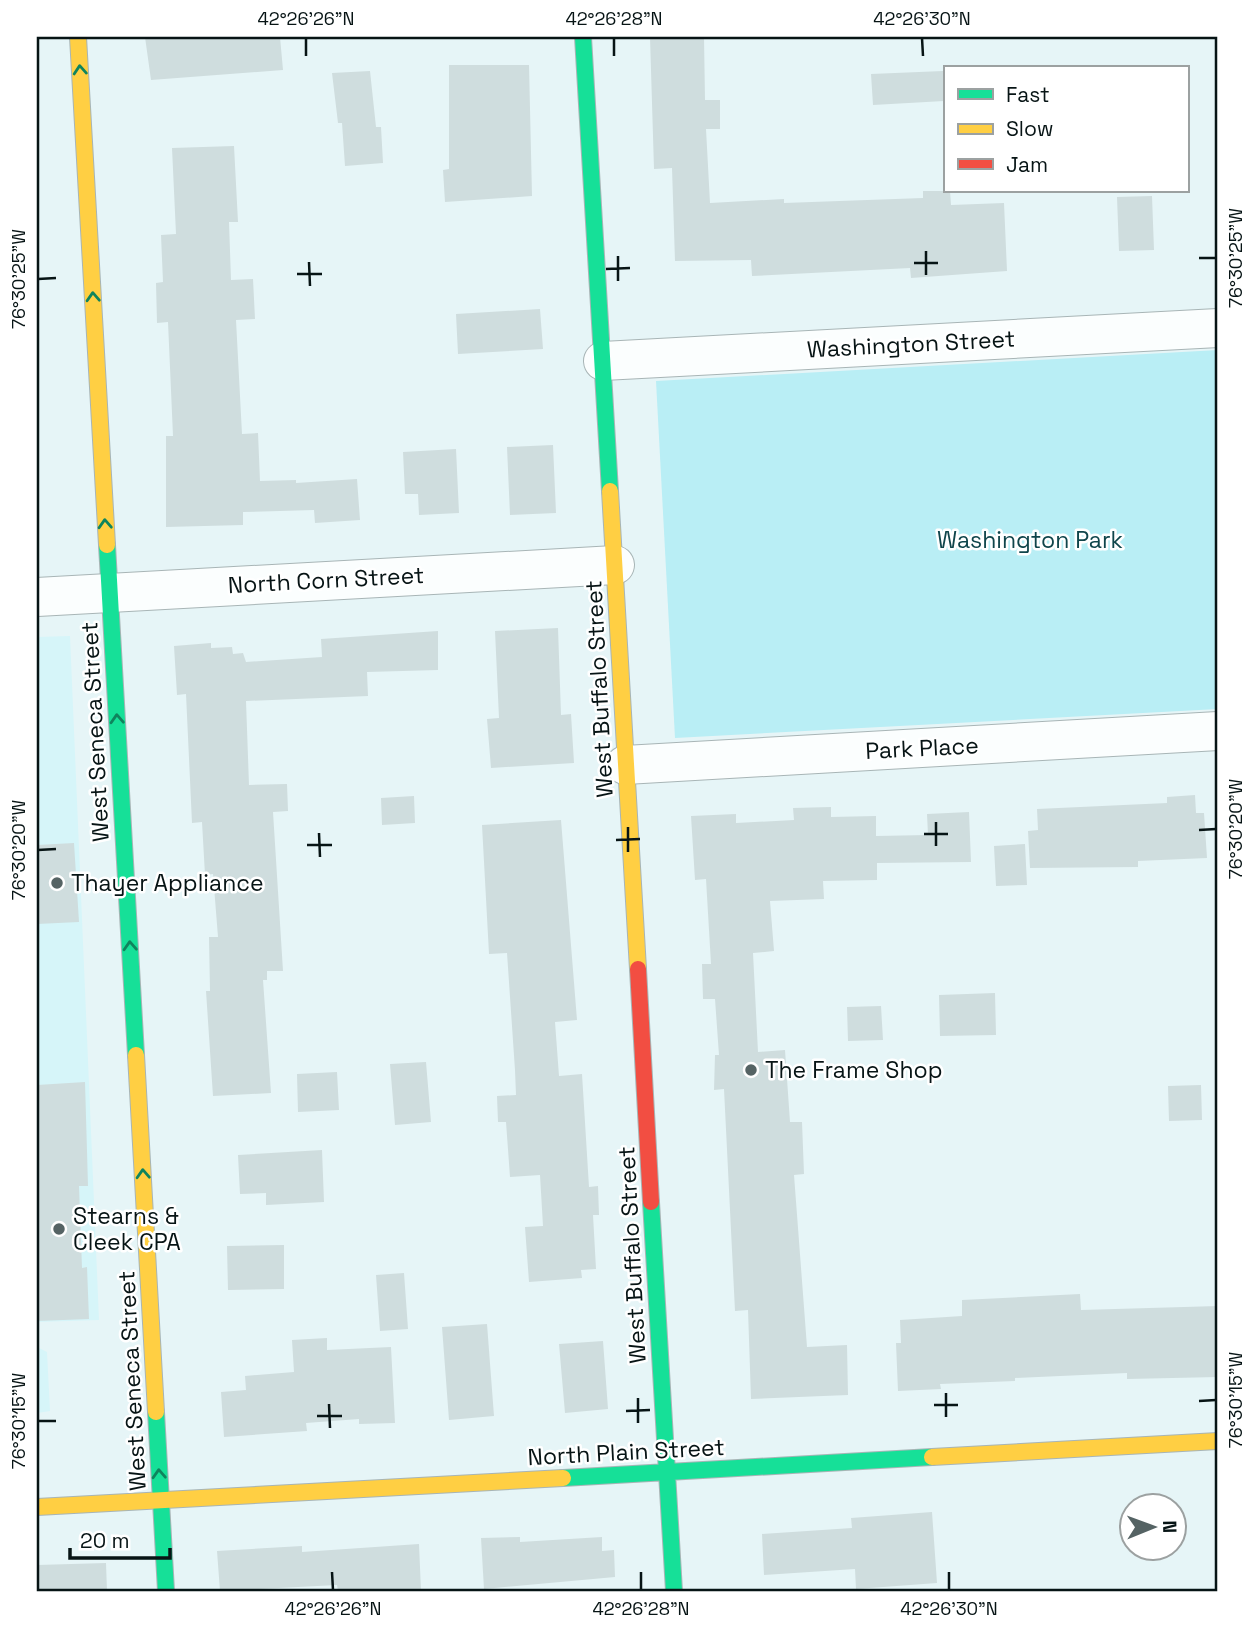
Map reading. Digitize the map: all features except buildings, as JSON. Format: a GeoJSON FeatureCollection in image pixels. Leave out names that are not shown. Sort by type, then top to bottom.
{"type":"FeatureCollection","features":[{"type":"Feature","properties":{"kind":"main road","name":"West Seneca Street"},"geometry":{"type":"LineString","coordinates":[[78,37],[166,1591]]}},
{"type":"Feature","properties":{"kind":"main road","name":"West Buffalo Street"},"geometry":{"type":"LineString","coordinates":[[583,37],[674,1591]]}},
{"type":"Feature","properties":{"kind":"main road","name":"North Plain Street"},"geometry":{"type":"LineString","coordinates":[[37,1507],[1218,1441]]}},
{"type":"Feature","properties":{"kind":"street","name":"Washington Street"},"geometry":{"type":"LineString","coordinates":[[603,361],[1218,328]]}},
{"type":"Feature","properties":{"kind":"street","name":"North Corn Street"},"geometry":{"type":"LineString","coordinates":[[37,597],[615,565]]}},
{"type":"Feature","properties":{"kind":"street","name":"Park Place"},"geometry":{"type":"LineString","coordinates":[[625,765],[1218,731]]}},
{"type":"Feature","properties":{"kind":"shaded area"},"geometry":{"type":"Polygon","coordinates":[[[70,636],[99,1320],[37,1322],[37,637],[70,636]]]}},
{"type":"Feature","properties":{"kind":"shaded area"},"geometry":{"type":"Polygon","coordinates":[[[37,1347],[47,1352],[50,1411],[37,1413],[37,1347]]]}},
{"type":"Feature","properties":{"kind":"green space","name":"Washington Park"},"geometry":{"type":"Polygon","coordinates":[[[1218,350],[1218,709],[675,738],[656,381],[1218,350]]]}},
{"type":"Feature","properties":{"kind":"traffic: fast"},"geometry":{"type":"LineString","coordinates":[[583,37],[610,491]]}},
{"type":"Feature","properties":{"kind":"traffic: fast"},"geometry":{"type":"LineString","coordinates":[[107,545],[136,1055]]}},
{"type":"Feature","properties":{"kind":"traffic: fast"},"geometry":{"type":"LineString","coordinates":[[651,1202],[674,1591]]}},
{"type":"Feature","properties":{"kind":"traffic: fast"},"geometry":{"type":"LineString","coordinates":[[156,1412],[166,1591]]}},
{"type":"Feature","properties":{"kind":"traffic: fast"},"geometry":{"type":"LineString","coordinates":[[563,1478],[932,1457]]}},
{"type":"Feature","properties":{"kind":"traffic: slow"},"geometry":{"type":"LineString","coordinates":[[78,37],[107,545]]}},
{"type":"Feature","properties":{"kind":"traffic: slow"},"geometry":{"type":"LineString","coordinates":[[610,491],[638,969]]}},
{"type":"Feature","properties":{"kind":"traffic: slow"},"geometry":{"type":"LineString","coordinates":[[136,1055],[156,1412]]}},
{"type":"Feature","properties":{"kind":"traffic: slow"},"geometry":{"type":"LineString","coordinates":[[932,1457],[1218,1441]]}},
{"type":"Feature","properties":{"kind":"traffic: slow"},"geometry":{"type":"LineString","coordinates":[[37,1507],[563,1478]]}},
{"type":"Feature","properties":{"kind":"traffic: jam"},"geometry":{"type":"LineString","coordinates":[[638,969],[651,1202]]}},
{"type":"Feature","properties":{"kind":"place","name":"Thayer Appliance"},"geometry":{"type":"Point","coordinates":[57,883]}},
{"type":"Feature","properties":{"kind":"place","name":"The Frame Shop"},"geometry":{"type":"Point","coordinates":[751,1070]}},
{"type":"Feature","properties":{"kind":"place","name":"Stearns & Cleek CPA"},"geometry":{"type":"Point","coordinates":[59,1229]}}]}
